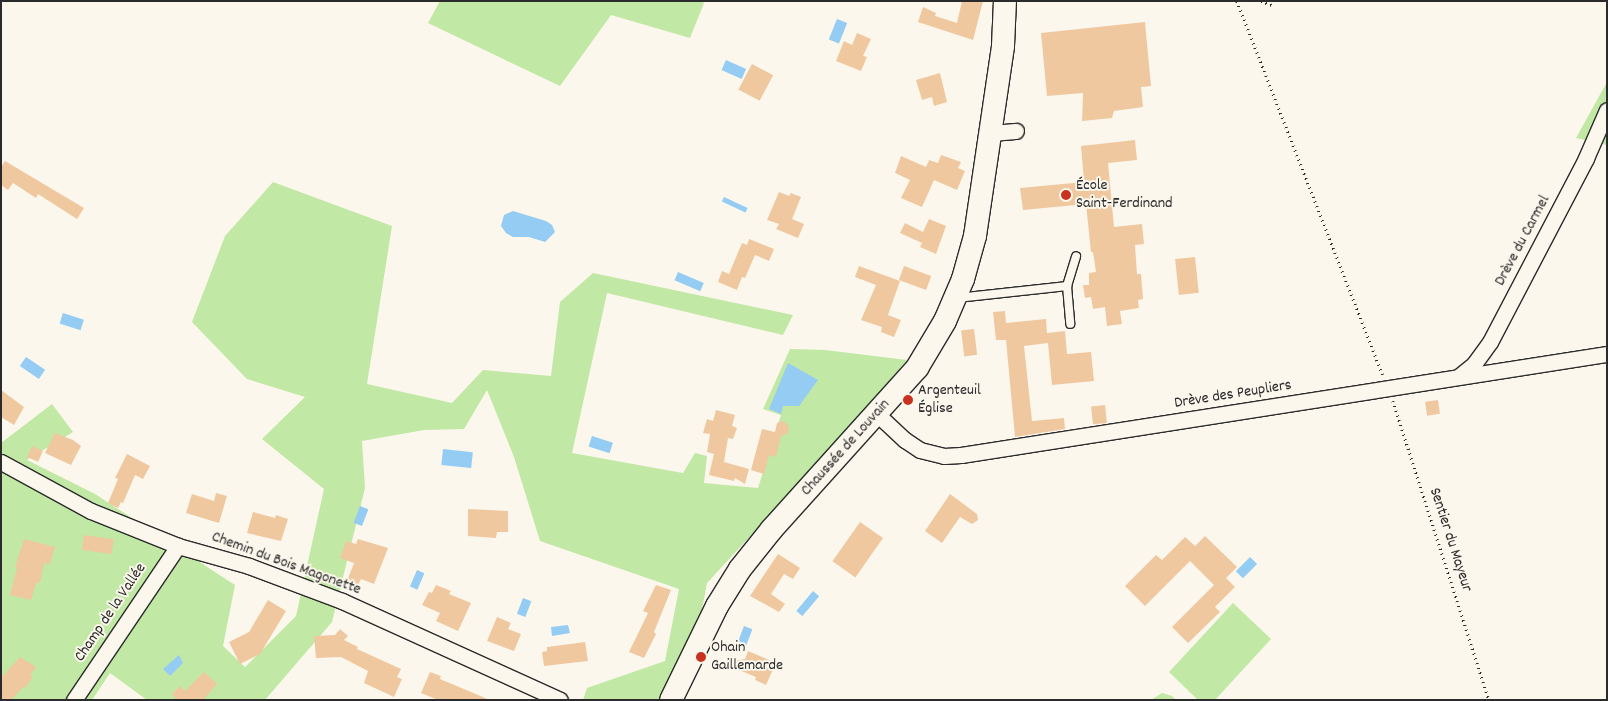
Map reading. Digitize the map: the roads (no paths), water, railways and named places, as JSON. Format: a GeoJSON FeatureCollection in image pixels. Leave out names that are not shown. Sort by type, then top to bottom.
{"type":"FeatureCollection","features":[{"type":"Feature","properties":{"kind":"main road","name":"Chaussée de Louvain"},"geometry":{"type":"LineString","coordinates":[[671,700],[717,606],[740,569],[772,530],[918,368],[956,298],[975,236],[1003,46],[1005,1]]}},
{"type":"Feature","properties":{"kind":"street","name":"Drève du Carmel"},"geometry":{"type":"LineString","coordinates":[[1457,378],[1474,364],[1490,342],[1586,158],[1607,110]]}},
{"type":"Feature","properties":{"kind":"street"},"geometry":{"type":"LineString","coordinates":[[991,133],[1016,131]]}},
{"type":"Feature","properties":{"kind":"street","name":"Drève des Peupliers"},"geometry":{"type":"LineString","coordinates":[[877,414],[905,440],[920,450],[956,456],[1607,354]]}},
{"type":"Feature","properties":{"kind":"street","name":"Chemin du Bois Magonette"},"geometry":{"type":"LineString","coordinates":[[1,462],[90,511],[178,546],[233,561],[333,597],[560,700]]}},
{"type":"Feature","properties":{"kind":"street","name":"Champ de la Vallée"},"geometry":{"type":"LineString","coordinates":[[74,700],[178,546]]}},
{"type":"Feature","properties":{"kind":"lane"},"geometry":{"type":"LineString","coordinates":[[1070,324],[1067,286],[1076,256]]}},
{"type":"Feature","properties":{"kind":"lane"},"geometry":{"type":"LineString","coordinates":[[956,298],[1067,286]]}},
{"type":"Feature","properties":{"kind":"water"},"geometry":{"type":"Polygon","coordinates":[[[837,19],[847,23],[839,44],[829,39],[837,19]]]}},
{"type":"Feature","properties":{"kind":"water"},"geometry":{"type":"Polygon","coordinates":[[[726,60],[746,69],[742,79],[722,70],[726,60]]]}},
{"type":"Feature","properties":{"kind":"water"},"geometry":{"type":"Polygon","coordinates":[[[724,197],[748,208],[745,213],[722,202],[724,197]]]}},
{"type":"Feature","properties":{"kind":"water"},"geometry":{"type":"Polygon","coordinates":[[[513,211],[546,221],[552,225],[555,232],[545,242],[529,237],[513,237],[506,233],[501,226],[504,215],[513,211]]]}},
{"type":"Feature","properties":{"kind":"water"},"geometry":{"type":"Polygon","coordinates":[[[678,272],[704,283],[700,291],[674,280],[678,272]]]}},
{"type":"Feature","properties":{"kind":"water"},"geometry":{"type":"Polygon","coordinates":[[[63,313],[84,320],[81,330],[60,323],[63,313]]]}},
{"type":"Feature","properties":{"kind":"water"},"geometry":{"type":"Polygon","coordinates":[[[26,357],[45,370],[39,379],[20,366],[26,357]]]}},
{"type":"Feature","properties":{"kind":"water"},"geometry":{"type":"Polygon","coordinates":[[[788,363],[818,380],[799,406],[783,406],[781,414],[769,409],[788,363]]]}},
{"type":"Feature","properties":{"kind":"water"},"geometry":{"type":"Polygon","coordinates":[[[592,436],[613,443],[610,453],[589,446],[592,436]]]}},
{"type":"Feature","properties":{"kind":"water"},"geometry":{"type":"Polygon","coordinates":[[[443,449],[473,452],[471,468],[441,465],[443,449]]]}},
{"type":"Feature","properties":{"kind":"water"},"geometry":{"type":"Polygon","coordinates":[[[360,506],[368,509],[362,526],[354,523],[360,506]]]}},
{"type":"Feature","properties":{"kind":"water"},"geometry":{"type":"Polygon","coordinates":[[[1250,557],[1257,564],[1243,578],[1236,571],[1250,557]]]}},
{"type":"Feature","properties":{"kind":"water"},"geometry":{"type":"Polygon","coordinates":[[[417,570],[424,573],[417,590],[410,587],[417,570]]]}},
{"type":"Feature","properties":{"kind":"water"},"geometry":{"type":"Polygon","coordinates":[[[813,591],[819,596],[802,616],[796,611],[813,591]]]}},
{"type":"Feature","properties":{"kind":"water"},"geometry":{"type":"Polygon","coordinates":[[[523,598],[531,601],[525,617],[517,614],[523,598]]]}},
{"type":"Feature","properties":{"kind":"water"},"geometry":{"type":"Polygon","coordinates":[[[568,625],[570,633],[552,636],[551,627],[568,625]]]}},
{"type":"Feature","properties":{"kind":"water"},"geometry":{"type":"Polygon","coordinates":[[[744,626],[752,629],[746,646],[738,643],[744,626]]]}},
{"type":"Feature","properties":{"kind":"water"},"geometry":{"type":"Polygon","coordinates":[[[179,655],[183,663],[170,676],[163,669],[179,655]]]}},
{"type":"Feature","properties":{"kind":"place","name":"École Saint-Ferdinand"},"geometry":{"type":"Point","coordinates":[1066,195]}},
{"type":"Feature","properties":{"kind":"place","name":"Argenteuil Église"},"geometry":{"type":"Point","coordinates":[908,400]}},
{"type":"Feature","properties":{"kind":"place","name":"Ohain Gaillemarde"},"geometry":{"type":"Point","coordinates":[701,657]}}]}
